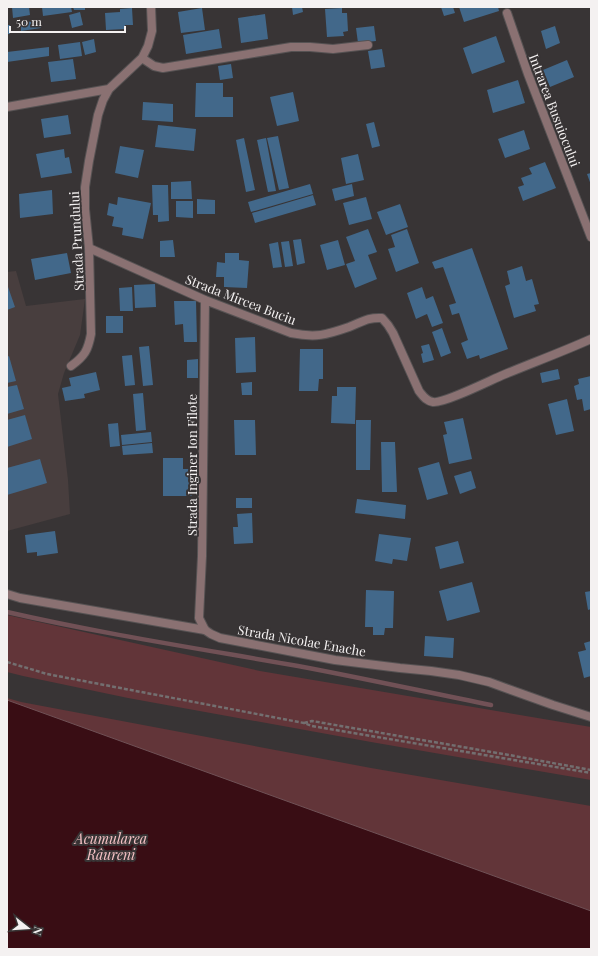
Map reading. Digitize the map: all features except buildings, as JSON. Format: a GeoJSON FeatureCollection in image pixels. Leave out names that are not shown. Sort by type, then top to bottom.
{"type":"FeatureCollection","features":[{"type":"Feature","properties":{"kind":"street","name":"Strada Prundului"},"geometry":{"type":"LineString","coordinates":[[71,366],[81,359],[85,353],[91,334],[89,248],[85,209],[85,187],[98,115],[103,100],[109,89],[142,58],[148,46],[152,31],[151,7]]}},
{"type":"Feature","properties":{"kind":"street","name":"Intrarea Busuiocului"},"geometry":{"type":"LineString","coordinates":[[507,13],[528,74],[591,237]]}},
{"type":"Feature","properties":{"kind":"street"},"geometry":{"type":"LineString","coordinates":[[142,58],[154,66],[163,68],[291,47],[333,49],[368,45]]}},
{"type":"Feature","properties":{"kind":"street"},"geometry":{"type":"LineString","coordinates":[[7,107],[109,89]]}},
{"type":"Feature","properties":{"kind":"street","name":"Strada Mircea Buciu"},"geometry":{"type":"LineString","coordinates":[[89,248],[205,300],[281,329],[301,335],[327,335],[369,319],[382,318],[388,324],[393,333],[419,391],[424,399],[433,402],[453,397],[591,339]]}},
{"type":"Feature","properties":{"kind":"street","name":"Strada Inginer Ion Filote"},"geometry":{"type":"LineString","coordinates":[[205,300],[200,618],[205,630]]}},
{"type":"Feature","properties":{"kind":"street","name":"Strada Nicolae Enache"},"geometry":{"type":"LineString","coordinates":[[7,594],[20,598],[205,630],[220,638],[335,660],[459,675],[489,682],[591,717]]}},
{"type":"Feature","properties":{"kind":"path"},"geometry":{"type":"LineString","coordinates":[[7,662],[47,674],[304,723],[312,721],[509,755],[591,772]]}},
{"type":"Feature","properties":{"kind":"shaded area"},"geometry":{"type":"Polygon","coordinates":[[[16,271],[26,306],[85,299],[80,335],[64,373],[58,394],[68,480],[70,514],[7,531],[7,272],[16,271]]]}},
{"type":"Feature","properties":{"kind":"shaded area"},"geometry":{"type":"Polygon","coordinates":[[[7,615],[260,671],[591,727],[591,780],[128,698],[7,672],[7,615]]]}},
{"type":"Feature","properties":{"kind":"shaded area"},"geometry":{"type":"Polygon","coordinates":[[[7,698],[21,702],[371,768],[591,806],[591,911],[7,700],[7,698]]]}},
{"type":"Feature","properties":{"kind":"water","name":"Acumularea Râureni"},"geometry":{"type":"Polygon","coordinates":[[[7,700],[591,911],[591,949],[7,949],[7,700]]]}},
{"type":"Feature","properties":{"kind":"waterway"},"geometry":{"type":"LineString","coordinates":[[7,612],[116,634],[298,666],[491,705]]}}]}
